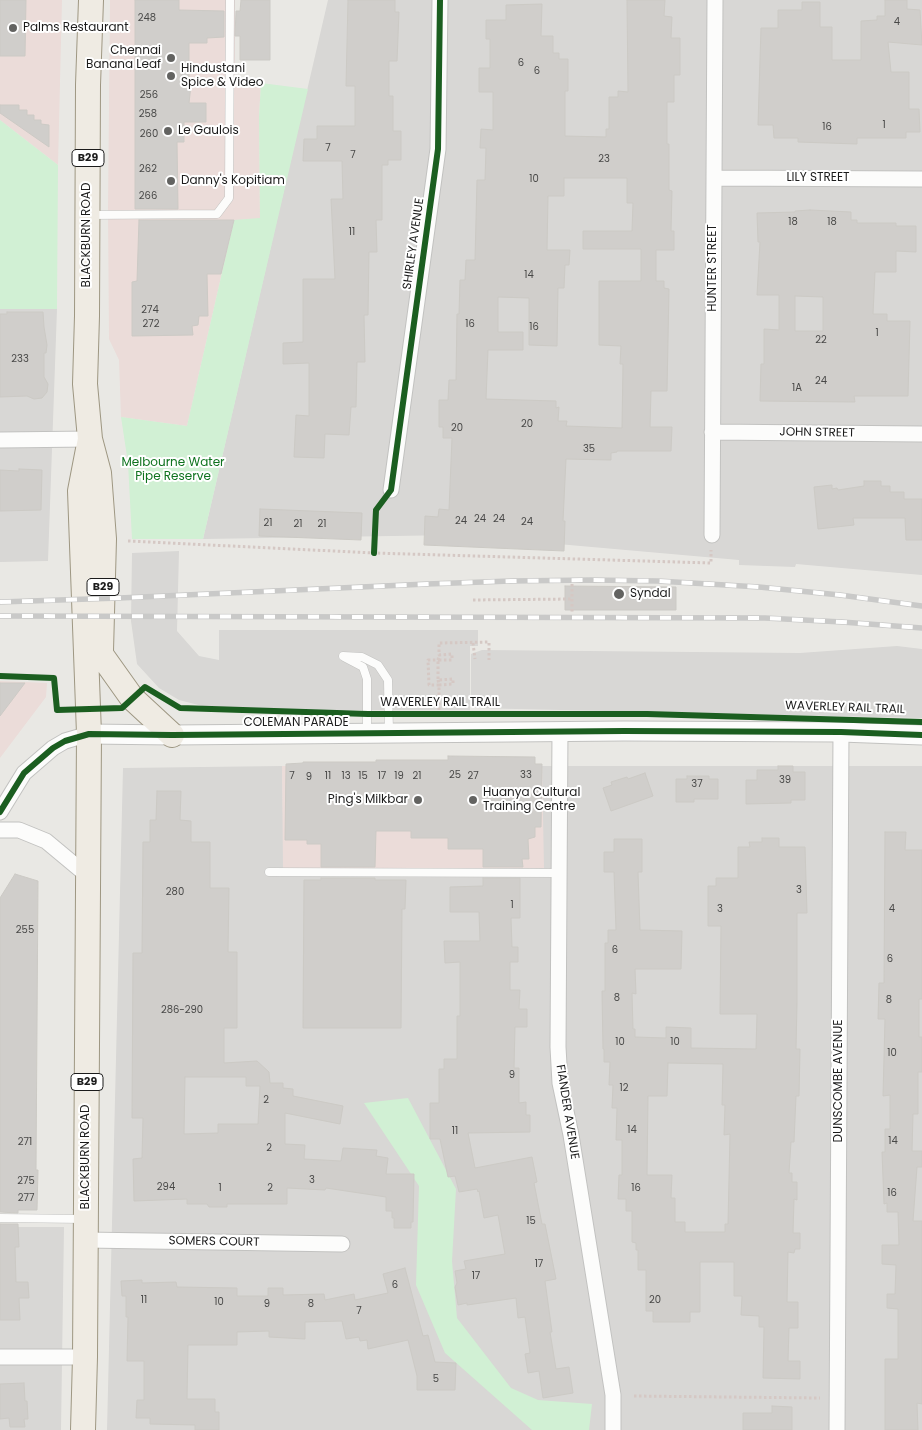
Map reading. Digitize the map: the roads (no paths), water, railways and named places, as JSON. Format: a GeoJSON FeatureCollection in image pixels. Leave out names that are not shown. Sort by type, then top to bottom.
{"type":"FeatureCollection","features":[{"type":"Feature","properties":{"kind":"main road","name":"BLACKBURN ROAD"},"geometry":{"type":"LineString","coordinates":[[89,734],[98,708],[104,539],[99,473],[90,439],[85,384],[88,85],[91,0]]}},
{"type":"Feature","properties":{"kind":"main road","name":"BLACKBURN ROAD"},"geometry":{"type":"LineString","coordinates":[[83,1430],[89,734],[80,491],[90,439]]}},
{"type":"Feature","properties":{"kind":"main road"},"geometry":{"type":"LineString","coordinates":[[100,653],[132,698],[172,735]]}},
{"type":"Feature","properties":{"kind":"street","name":"SHIRLEY AVENUE"},"geometry":{"type":"LineString","coordinates":[[391,490],[438,149],[440,0]]}},
{"type":"Feature","properties":{"kind":"street","name":"HUNTER STREET"},"geometry":{"type":"LineString","coordinates":[[712,535],[715,0]]}},
{"type":"Feature","properties":{"kind":"street","name":"LILY STREET"},"geometry":{"type":"LineString","coordinates":[[714,178],[922,179]]}},
{"type":"Feature","properties":{"kind":"street","name":"JOHN STREET"},"geometry":{"type":"LineString","coordinates":[[712,432],[922,434]]}},
{"type":"Feature","properties":{"kind":"street"},"geometry":{"type":"LineString","coordinates":[[0,440],[90,439]]}},
{"type":"Feature","properties":{"kind":"street","name":"COLEMAN PARADE"},"geometry":{"type":"LineString","coordinates":[[89,734],[389,733],[439,724],[560,731],[840,732],[922,735]]}},
{"type":"Feature","properties":{"kind":"street","name":"FIANDER AVENUE"},"geometry":{"type":"LineString","coordinates":[[560,731],[558,1047],[560,1083],[574,1154],[613,1395],[613,1430]]}},
{"type":"Feature","properties":{"kind":"street","name":"DUNSCOMBE AVENUE"},"geometry":{"type":"LineString","coordinates":[[837,1430],[840,732]]}},
{"type":"Feature","properties":{"kind":"street"},"geometry":{"type":"LineString","coordinates":[[0,812],[24,773],[53,748],[65,741],[89,734]]}},
{"type":"Feature","properties":{"kind":"street"},"geometry":{"type":"LineString","coordinates":[[0,830],[19,830],[46,841],[88,876]]}},
{"type":"Feature","properties":{"kind":"street","name":"SOMERS COURT"},"geometry":{"type":"LineString","coordinates":[[86,1229],[342,1244]]}},
{"type":"Feature","properties":{"kind":"street"},"geometry":{"type":"LineString","coordinates":[[0,1357],[85,1357]]}},
{"type":"Feature","properties":{"kind":"lane"},"geometry":{"type":"LineString","coordinates":[[87,214],[217,214],[229,198],[230,0]]}},
{"type":"Feature","properties":{"kind":"lane"},"geometry":{"type":"LineString","coordinates":[[367,733],[367,679],[363,667],[343,656],[362,657],[378,664],[388,680],[389,733]]}},
{"type":"Feature","properties":{"kind":"lane"},"geometry":{"type":"LineString","coordinates":[[270,872],[560,872]]}},
{"type":"Feature","properties":{"kind":"lane"},"geometry":{"type":"LineString","coordinates":[[0,1218],[86,1229]]}},
{"type":"Feature","properties":{"kind":"railway"},"geometry":{"type":"LineString","coordinates":[[0,602],[427,584],[591,580],[658,581],[759,587],[922,606]]}},
{"type":"Feature","properties":{"kind":"railway"},"geometry":{"type":"LineString","coordinates":[[0,616],[765,618],[922,628]]}},
{"type":"Feature","properties":{"kind":"place","name":"Palms Restaurant"},"geometry":{"type":"Point","coordinates":[13,28]}},
{"type":"Feature","properties":{"kind":"place","name":"Chennai Banana Leaf"},"geometry":{"type":"Point","coordinates":[171,58]}},
{"type":"Feature","properties":{"kind":"place","name":"Hindustani Spice & Video"},"geometry":{"type":"Point","coordinates":[171,76]}},
{"type":"Feature","properties":{"kind":"place","name":"Le Gaulois"},"geometry":{"type":"Point","coordinates":[168,131]}},
{"type":"Feature","properties":{"kind":"place","name":"Danny's Kopitiam"},"geometry":{"type":"Point","coordinates":[171,181]}},
{"type":"Feature","properties":{"kind":"place","name":"Syndal"},"geometry":{"type":"Point","coordinates":[619,594]}},
{"type":"Feature","properties":{"kind":"place","name":"Ping's Milkbar"},"geometry":{"type":"Point","coordinates":[418,800]}},
{"type":"Feature","properties":{"kind":"place","name":"Huanya Cultural Training Centre"},"geometry":{"type":"Point","coordinates":[473,800]}},
{"type":"Feature","properties":{"kind":"park label","name":"Melbourne Water Pipe Reserve"},"geometry":{"type":"Point","coordinates":[173,470]}}]}
